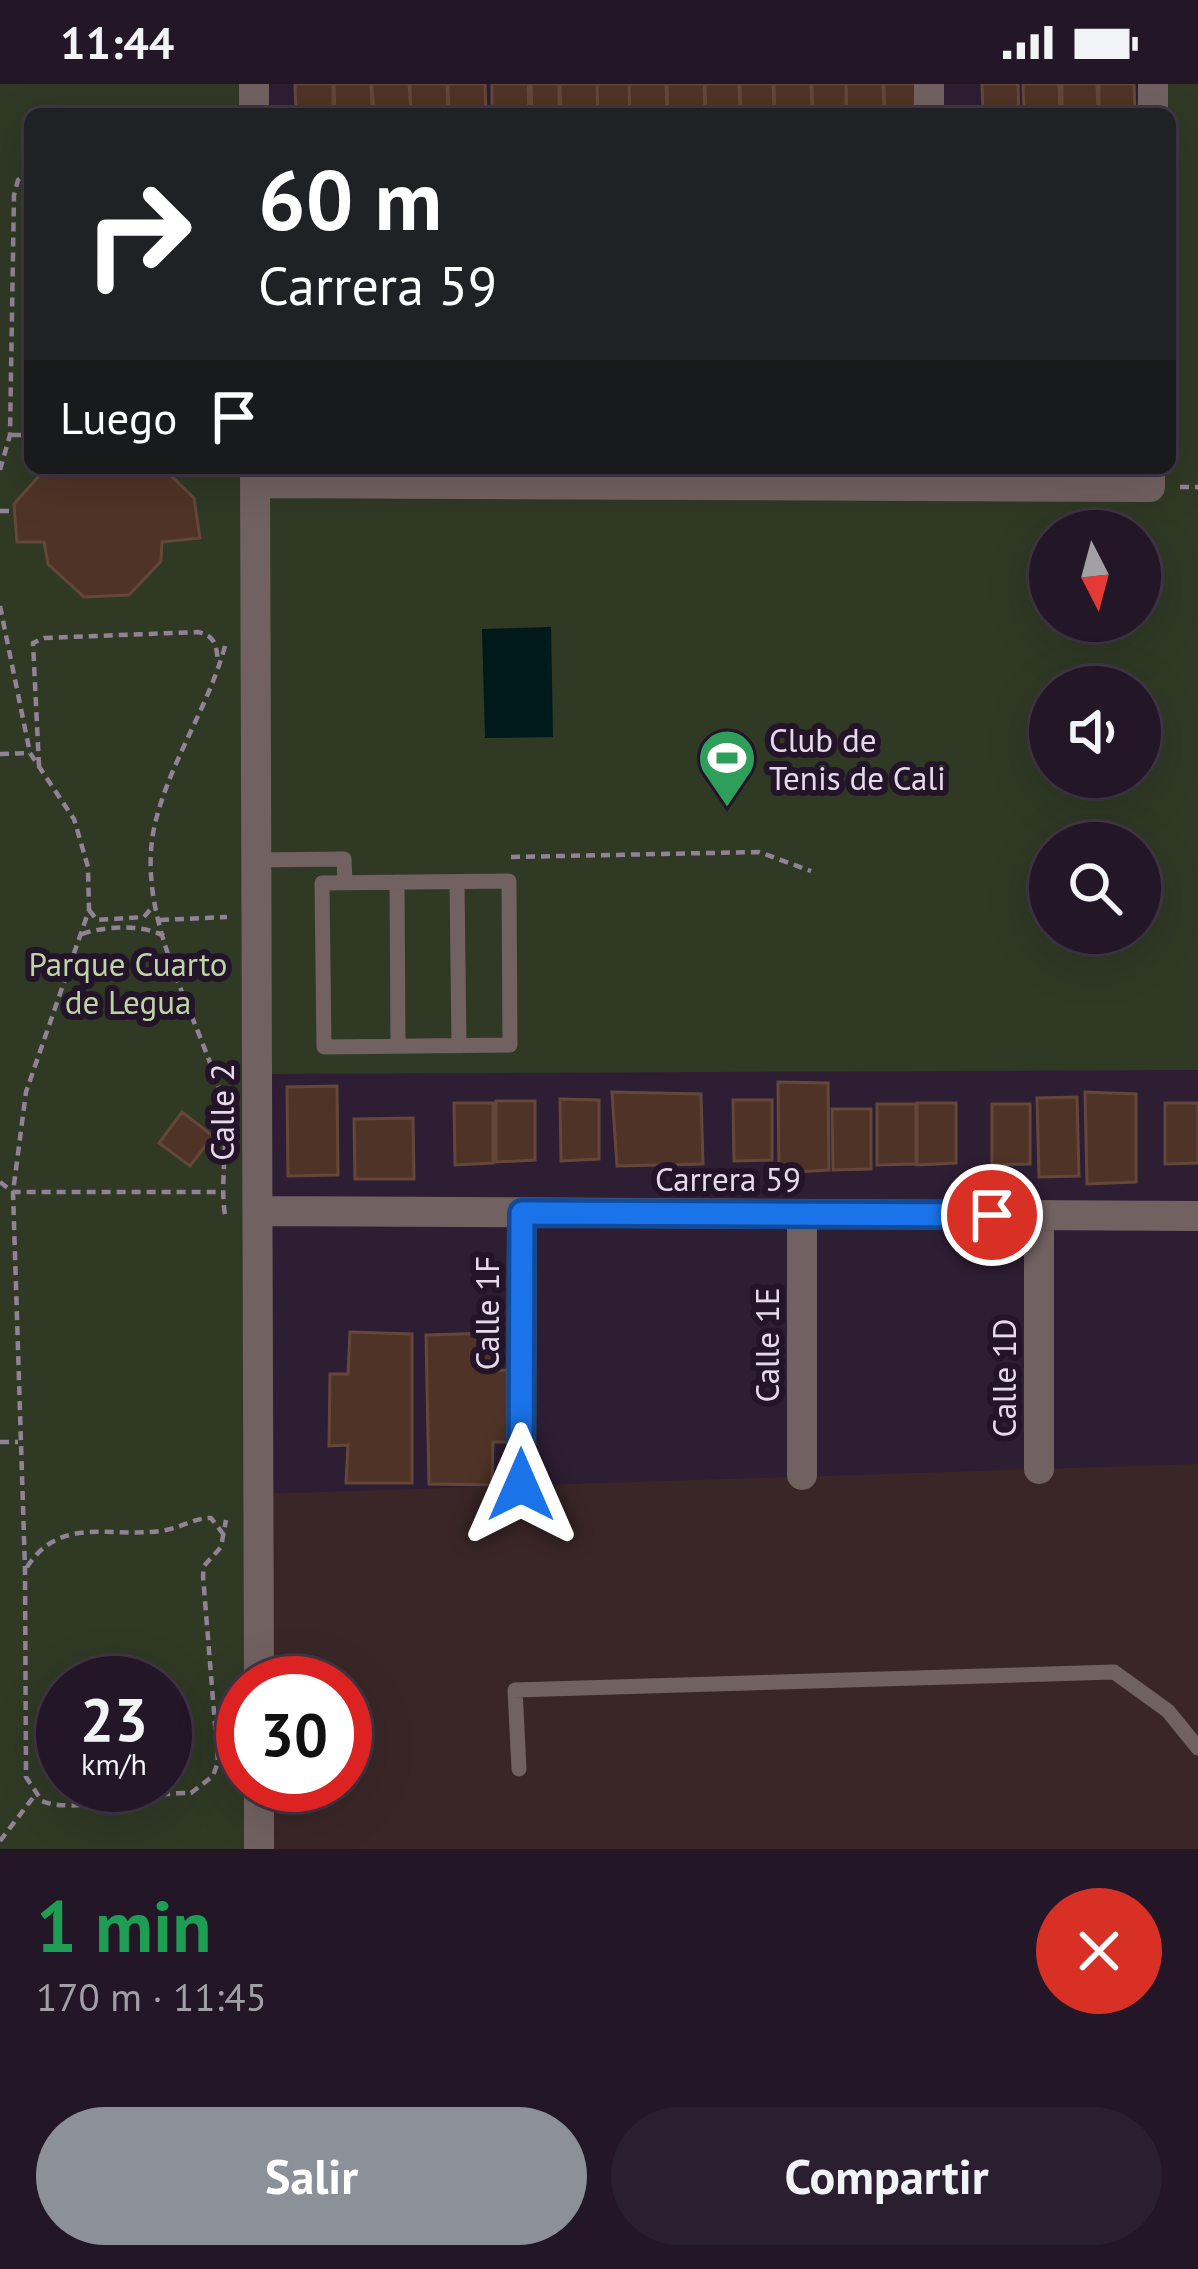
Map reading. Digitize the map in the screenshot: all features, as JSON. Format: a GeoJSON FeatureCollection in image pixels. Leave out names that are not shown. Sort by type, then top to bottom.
{"type":"FeatureCollection","features":[{"type":"Feature","properties":{"kind":"street"},"geometry":{"type":"LineString","coordinates":[[255,476],[1150,478]]}},
{"type":"Feature","properties":{"kind":"street","name":"Calle 2"},"geometry":{"type":"LineString","coordinates":[[255,476],[259,1656]]}},
{"type":"Feature","properties":{"kind":"street","name":"Carrera 59"},"geometry":{"type":"LineString","coordinates":[[258,1211],[1198,1216]]}},
{"type":"Feature","properties":{"kind":"street","name":"Calle 1F"},"geometry":{"type":"LineString","coordinates":[[521,1485],[522,1213]]}},
{"type":"Feature","properties":{"kind":"street","name":"Calle 1E"},"geometry":{"type":"LineString","coordinates":[[802,1214],[802,1475]]}},
{"type":"Feature","properties":{"kind":"street","name":"Calle 1D"},"geometry":{"type":"LineString","coordinates":[[1039,1215],[1039,1468]]}},
{"type":"Feature","properties":{"kind":"street"},"geometry":{"type":"LineString","coordinates":[[259,1812],[259,1849]]}},
{"type":"Feature","properties":{"kind":"lane"},"geometry":{"type":"LineString","coordinates":[[256,860],[344,859],[345,882]]}},
{"type":"Feature","properties":{"kind":"lane"},"geometry":{"type":"LineString","coordinates":[[508,881],[510,1045],[324,1047],[322,883],[397,882],[508,881]]}},
{"type":"Feature","properties":{"kind":"lane"},"geometry":{"type":"LineString","coordinates":[[397,882],[398,1046]]}},
{"type":"Feature","properties":{"kind":"lane"},"geometry":{"type":"LineString","coordinates":[[458,882],[459,1046]]}},
{"type":"Feature","properties":{"kind":"lane"},"geometry":{"type":"LineString","coordinates":[[519,1769],[515,1690],[611,1687],[1114,1672],[1168,1711],[1198,1748]]}},
{"type":"Feature","properties":{"kind":"path"},"geometry":{"type":"LineString","coordinates":[[0,470],[10,435],[14,195],[24,175]]}},
{"type":"Feature","properties":{"kind":"path"},"geometry":{"type":"LineString","coordinates":[[10,435],[24,435]]}},
{"type":"Feature","properties":{"kind":"path"},"geometry":{"type":"LineString","coordinates":[[0,511],[14,511]]}},
{"type":"Feature","properties":{"kind":"path"},"geometry":{"type":"LineString","coordinates":[[0,607],[30,753],[74,819],[88,867],[89,910],[26,1092],[14,1192],[26,1777],[35,1795],[51,1805],[67,1806],[166,1792],[191,1793],[213,1776],[218,1762],[202,1576],[204,1566],[221,1547],[228,1511]]}},
{"type":"Feature","properties":{"kind":"path"},"geometry":{"type":"LineString","coordinates":[[227,1228],[220,1094],[154,905],[150,864],[156,816],[219,668],[229,630]]}},
{"type":"Feature","properties":{"kind":"path"},"geometry":{"type":"LineString","coordinates":[[40,772],[33,643],[44,638],[198,632],[216,643],[219,668]]}},
{"type":"Feature","properties":{"kind":"path"},"geometry":{"type":"LineString","coordinates":[[0,754],[30,753]]}},
{"type":"Feature","properties":{"kind":"path"},"geometry":{"type":"LineString","coordinates":[[508,857],[759,852],[811,871]]}},
{"type":"Feature","properties":{"kind":"path"},"geometry":{"type":"LineString","coordinates":[[89,910],[97,920],[144,917],[154,905]]}},
{"type":"Feature","properties":{"kind":"path"},"geometry":{"type":"LineString","coordinates":[[160,920],[256,916]]}},
{"type":"Feature","properties":{"kind":"path"},"geometry":{"type":"LineString","coordinates":[[77,939],[93,930],[147,928],[164,936]]}},
{"type":"Feature","properties":{"kind":"path"},"geometry":{"type":"LineString","coordinates":[[0,1182],[14,1192],[222,1192],[258,1211]]}},
{"type":"Feature","properties":{"kind":"path"},"geometry":{"type":"LineString","coordinates":[[0,1442],[19,1442]]}},
{"type":"Feature","properties":{"kind":"path"},"geometry":{"type":"LineString","coordinates":[[25,1569],[49,1542],[72,1534],[165,1531],[196,1518],[211,1518],[224,1535]]}},
{"type":"Feature","properties":{"kind":"path"},"geometry":{"type":"LineString","coordinates":[[0,1841],[35,1795]]}},
{"type":"Feature","properties":{"kind":"shaded area"},"geometry":{"type":"Polygon","coordinates":[[[551,627],[553,737],[485,738],[482,629],[551,627]]]}},
{"type":"Feature","properties":{"kind":"shaded area"},"geometry":{"type":"Polygon","coordinates":[[[1198,1464],[1198,1849],[259,1849],[259,1812],[372,1812],[372,1656],[259,1656],[258,1494],[1198,1464]]]}},
{"type":"Feature","properties":{"kind":"green space","name":"Parque Cuarto de Legua"},"geometry":{"type":"Polygon","coordinates":[[[0,84],[254,84],[254,108],[24,108],[24,474],[537,474],[1149,487],[1150,474],[1176,474],[1176,108],[1153,108],[1153,84],[1198,84],[1198,1070],[257,1074],[259,1656],[216,1656],[216,1812],[259,1812],[259,1849],[0,1849],[0,84]]]}},
{"type":"Feature","properties":{"kind":"building"},"geometry":{"type":"Polygon","coordinates":[[[295,84],[333,84],[333,108],[296,108],[295,84]]]}},
{"type":"Feature","properties":{"kind":"building"},"geometry":{"type":"Polygon","coordinates":[[[334,84],[371,84],[372,108],[335,108],[334,84]]]}},
{"type":"Feature","properties":{"kind":"building"},"geometry":{"type":"Polygon","coordinates":[[[372,84],[409,84],[411,108],[374,108],[372,84]]]}},
{"type":"Feature","properties":{"kind":"building"},"geometry":{"type":"Polygon","coordinates":[[[410,84],[447,84],[448,108],[411,108],[410,84]]]}},
{"type":"Feature","properties":{"kind":"building"},"geometry":{"type":"Polygon","coordinates":[[[448,84],[485,84],[486,108],[449,108],[448,84]]]}},
{"type":"Feature","properties":{"kind":"building"},"geometry":{"type":"Polygon","coordinates":[[[492,84],[528,84],[529,108],[492,108],[492,84]]]}},
{"type":"Feature","properties":{"kind":"building"},"geometry":{"type":"Polygon","coordinates":[[[531,84],[559,84],[559,108],[532,108],[531,84]]]}},
{"type":"Feature","properties":{"kind":"building"},"geometry":{"type":"Polygon","coordinates":[[[560,84],[597,84],[598,108],[561,108],[560,84]]]}},
{"type":"Feature","properties":{"kind":"building"},"geometry":{"type":"Polygon","coordinates":[[[597,84],[629,84],[630,108],[598,108],[597,84]]]}},
{"type":"Feature","properties":{"kind":"building"},"geometry":{"type":"Polygon","coordinates":[[[629,84],[666,84],[667,108],[630,108],[629,84]]]}},
{"type":"Feature","properties":{"kind":"building"},"geometry":{"type":"Polygon","coordinates":[[[667,84],[704,84],[705,108],[668,108],[667,84]]]}},
{"type":"Feature","properties":{"kind":"building"},"geometry":{"type":"Polygon","coordinates":[[[705,84],[739,84],[740,108],[706,108],[705,84]]]}},
{"type":"Feature","properties":{"kind":"building"},"geometry":{"type":"Polygon","coordinates":[[[740,84],[773,84],[774,108],[741,108],[740,84]]]}},
{"type":"Feature","properties":{"kind":"building"},"geometry":{"type":"Polygon","coordinates":[[[774,84],[811,84],[812,108],[775,108],[774,84]]]}},
{"type":"Feature","properties":{"kind":"building"},"geometry":{"type":"Polygon","coordinates":[[[812,84],[846,84],[846,108],[813,108],[812,84]]]}},
{"type":"Feature","properties":{"kind":"building"},"geometry":{"type":"Polygon","coordinates":[[[846,84],[883,84],[884,108],[847,108],[846,84]]]}},
{"type":"Feature","properties":{"kind":"building"},"geometry":{"type":"Polygon","coordinates":[[[884,84],[921,84],[922,108],[885,108],[884,84]]]}},
{"type":"Feature","properties":{"kind":"building"},"geometry":{"type":"Polygon","coordinates":[[[982,84],[1018,84],[1019,108],[983,108],[982,84]]]}},
{"type":"Feature","properties":{"kind":"building"},"geometry":{"type":"Polygon","coordinates":[[[1023,84],[1059,84],[1060,108],[1024,108],[1023,84]]]}},
{"type":"Feature","properties":{"kind":"building"},"geometry":{"type":"Polygon","coordinates":[[[1062,84],[1097,84],[1098,108],[1062,108],[1062,84]]]}},
{"type":"Feature","properties":{"kind":"building"},"geometry":{"type":"Polygon","coordinates":[[[1099,84],[1134,84],[1135,108],[1099,108],[1099,84]]]}},
{"type":"Feature","properties":{"kind":"building"},"geometry":{"type":"Polygon","coordinates":[[[41,474],[169,474],[194,498],[200,538],[162,542],[161,561],[129,595],[84,597],[48,564],[44,542],[17,542],[14,504],[41,474]]]}},
{"type":"Feature","properties":{"kind":"building"},"geometry":{"type":"Polygon","coordinates":[[[778,1082],[828,1083],[829,1170],[779,1173],[778,1082]]]}},
{"type":"Feature","properties":{"kind":"building"},"geometry":{"type":"Polygon","coordinates":[[[337,1086],[338,1175],[288,1176],[287,1087],[337,1086]]]}},
{"type":"Feature","properties":{"kind":"building"},"geometry":{"type":"Polygon","coordinates":[[[612,1092],[701,1094],[703,1164],[617,1166],[612,1092]]]}},
{"type":"Feature","properties":{"kind":"building"},"geometry":{"type":"Polygon","coordinates":[[[1085,1092],[1136,1094],[1136,1182],[1087,1184],[1085,1092]]]}},
{"type":"Feature","properties":{"kind":"building"},"geometry":{"type":"Polygon","coordinates":[[[1077,1097],[1079,1176],[1039,1177],[1037,1098],[1077,1097]]]}},
{"type":"Feature","properties":{"kind":"building"},"geometry":{"type":"Polygon","coordinates":[[[560,1099],[599,1100],[599,1159],[561,1161],[560,1099]]]}},
{"type":"Feature","properties":{"kind":"building"},"geometry":{"type":"Polygon","coordinates":[[[733,1100],[772,1100],[772,1160],[734,1161],[733,1100]]]}},
{"type":"Feature","properties":{"kind":"building"},"geometry":{"type":"Polygon","coordinates":[[[496,1101],[535,1101],[535,1160],[496,1162],[496,1101]]]}},
{"type":"Feature","properties":{"kind":"building"},"geometry":{"type":"Polygon","coordinates":[[[454,1103],[493,1103],[493,1163],[455,1165],[454,1103]]]}},
{"type":"Feature","properties":{"kind":"building"},"geometry":{"type":"Polygon","coordinates":[[[917,1103],[956,1103],[956,1163],[917,1165],[917,1103]]]}},
{"type":"Feature","properties":{"kind":"building"},"geometry":{"type":"Polygon","coordinates":[[[1165,1103],[1198,1103],[1198,1163],[1165,1164],[1165,1103]]]}},
{"type":"Feature","properties":{"kind":"building"},"geometry":{"type":"Polygon","coordinates":[[[877,1104],[916,1104],[916,1164],[877,1165],[877,1104]]]}},
{"type":"Feature","properties":{"kind":"building"},"geometry":{"type":"Polygon","coordinates":[[[992,1104],[1030,1104],[1030,1164],[992,1165],[992,1104]]]}},
{"type":"Feature","properties":{"kind":"building"},"geometry":{"type":"Polygon","coordinates":[[[832,1109],[871,1109],[871,1169],[833,1170],[832,1109]]]}},
{"type":"Feature","properties":{"kind":"building"},"geometry":{"type":"Polygon","coordinates":[[[182,1112],[213,1136],[190,1166],[159,1143],[182,1112]]]}},
{"type":"Feature","properties":{"kind":"building"},"geometry":{"type":"Polygon","coordinates":[[[413,1118],[414,1179],[355,1179],[354,1119],[413,1118]]]}},
{"type":"Feature","properties":{"kind":"building"},"geometry":{"type":"Polygon","coordinates":[[[350,1332],[412,1334],[412,1483],[346,1483],[348,1445],[329,1446],[330,1374],[348,1374],[350,1332]]]}},
{"type":"Feature","properties":{"kind":"building"},"geometry":{"type":"Polygon","coordinates":[[[492,1333],[491,1371],[511,1370],[511,1442],[493,1442],[492,1485],[429,1484],[426,1335],[492,1333]]]}},
{"type":"Feature","properties":{"kind":"place","name":"Club de Tenis de Cali"},"geometry":{"type":"Point","coordinates":[727,809]}},
{"type":"Feature","properties":{"kind":"route"},"geometry":{"type":"LineString","coordinates":[[521,1485],[522,1213],[992,1215]]}}]}
